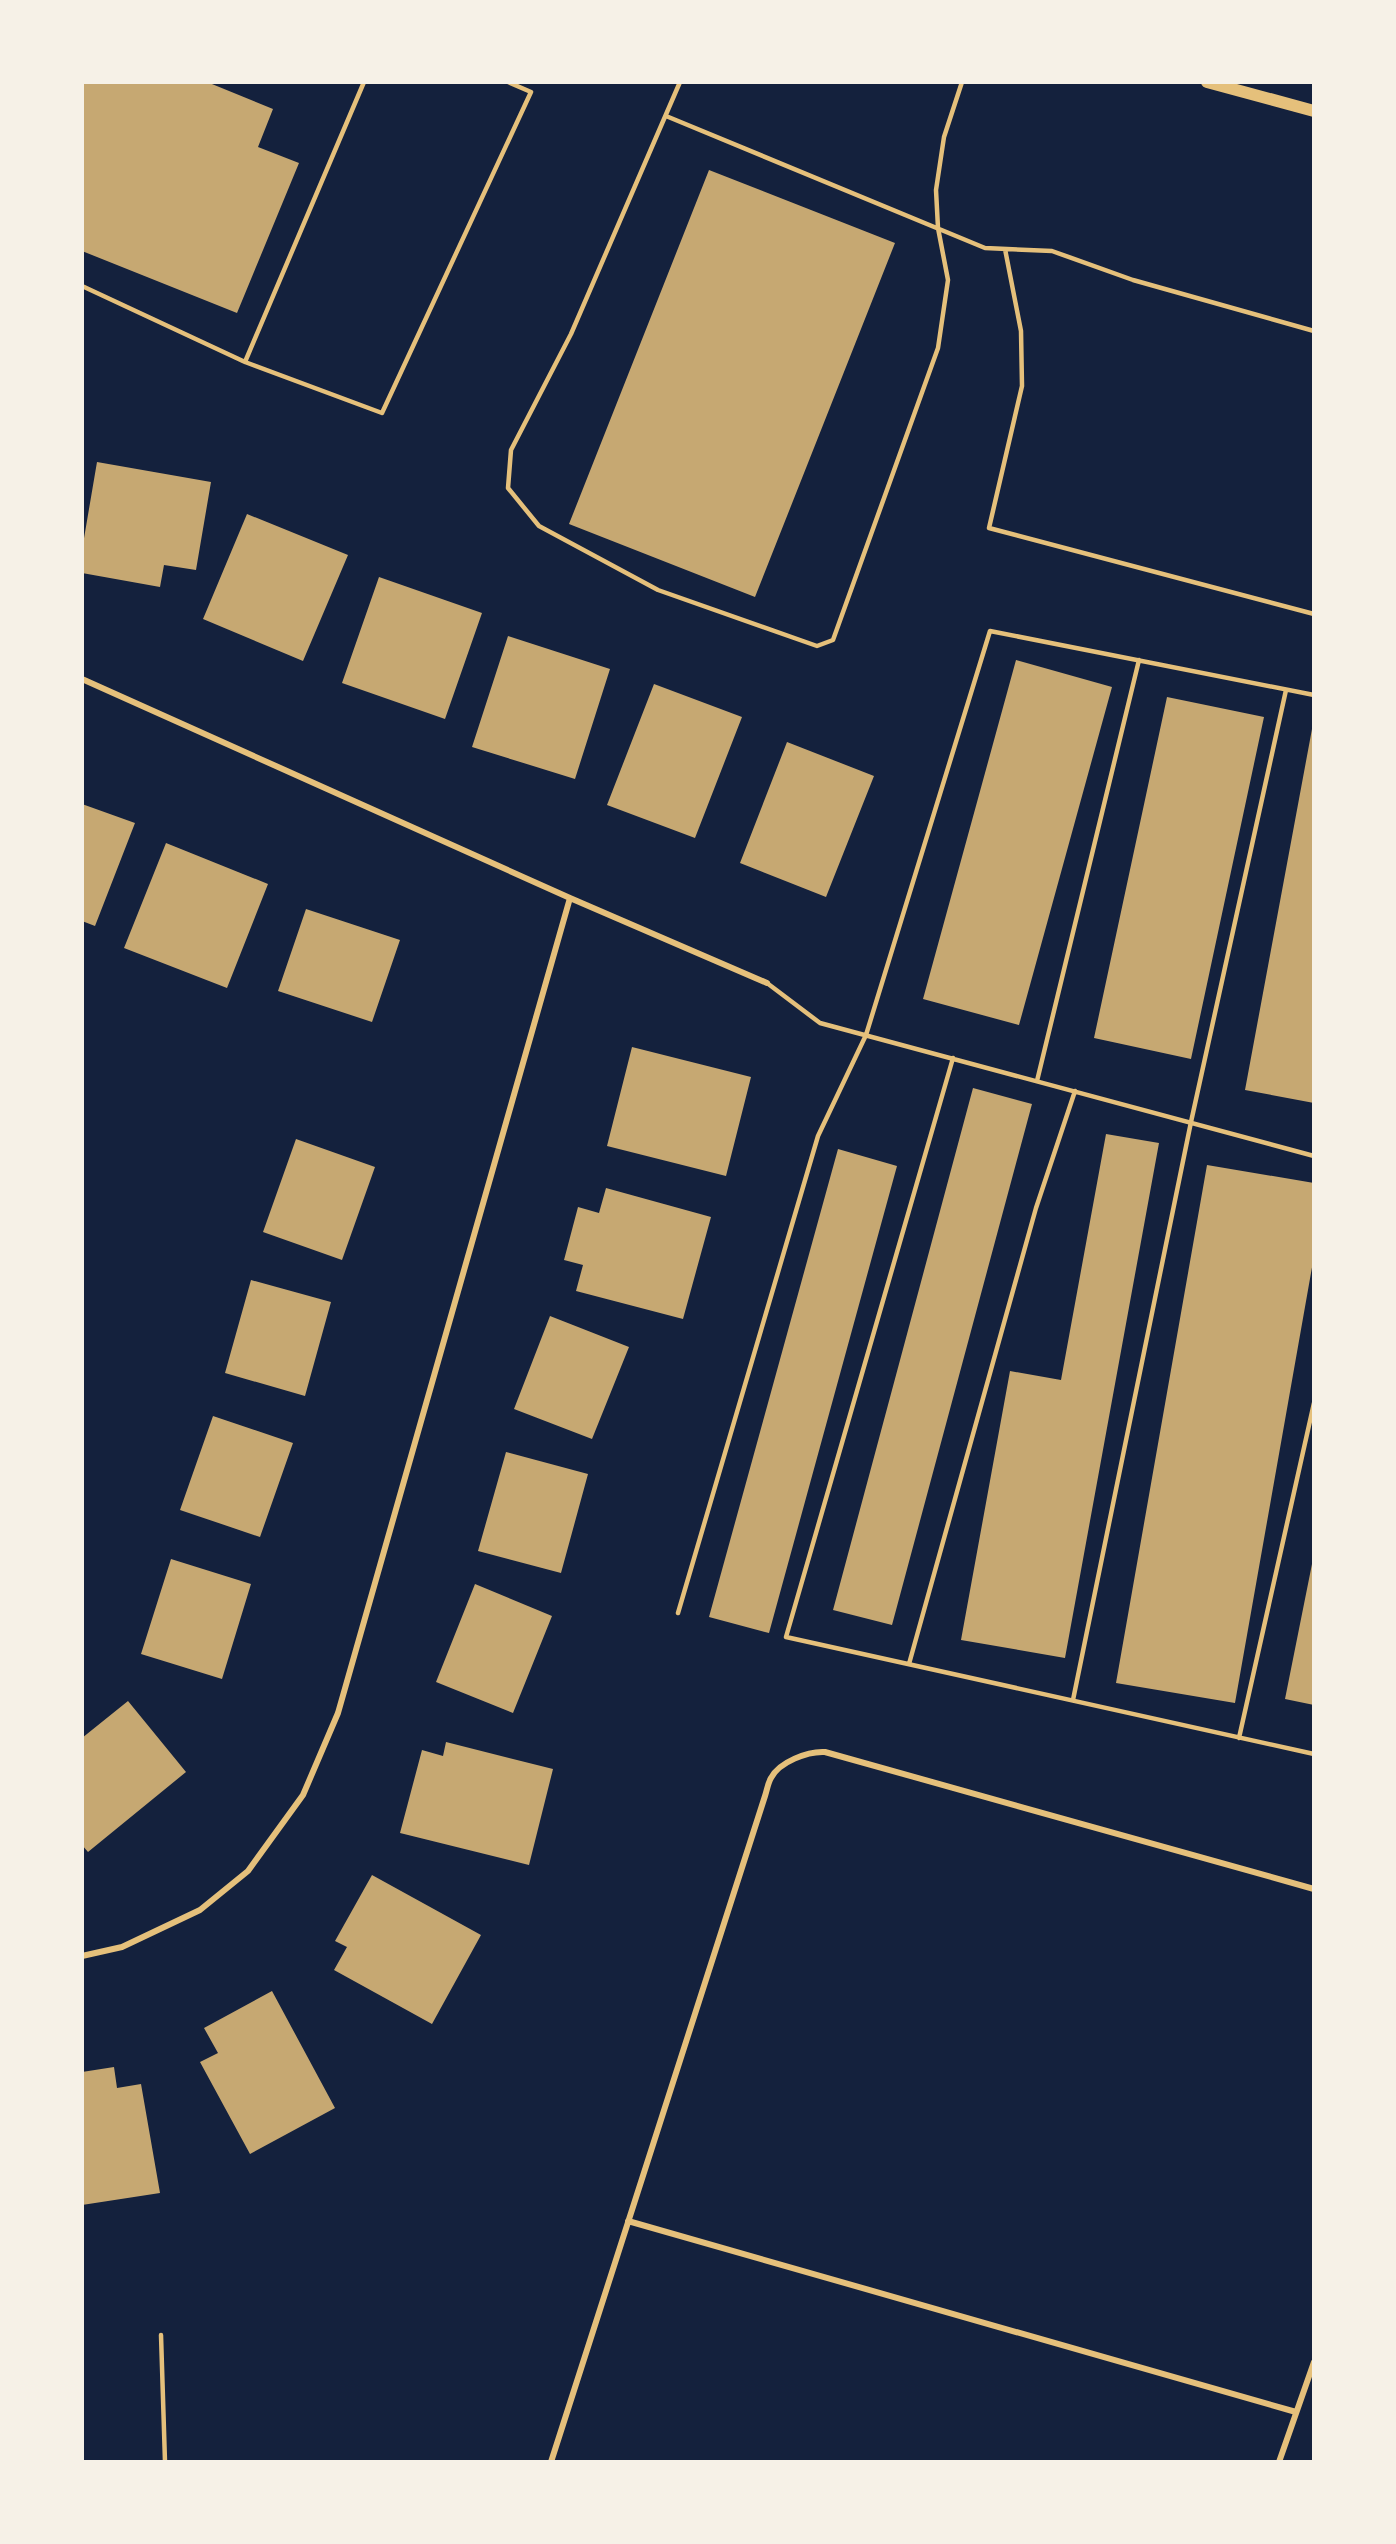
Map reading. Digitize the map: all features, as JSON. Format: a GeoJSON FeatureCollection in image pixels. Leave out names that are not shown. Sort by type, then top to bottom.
{"type":"FeatureCollection","features":[{"type":"Feature","properties":{"kind":"main road"},"geometry":{"type":"LineString","coordinates":[[1207,82],[1314,111]]}},
{"type":"Feature","properties":{"kind":"street"},"geometry":{"type":"LineString","coordinates":[[82,679],[570,898],[767,983]]}},
{"type":"Feature","properties":{"kind":"street"},"geometry":{"type":"LineString","coordinates":[[82,1956],[122,1947],[200,1910],[248,1871],[303,1796],[338,1713],[570,898]]}},
{"type":"Feature","properties":{"kind":"street"},"geometry":{"type":"LineString","coordinates":[[551,2462],[772,1775],[792,1760],[813,1751],[825,1752],[1314,1889]]}},
{"type":"Feature","properties":{"kind":"street"},"geometry":{"type":"LineString","coordinates":[[628,2222],[1296,2412]]}},
{"type":"Feature","properties":{"kind":"street"},"geometry":{"type":"LineString","coordinates":[[1280,2462],[1314,2362]]}},
{"type":"Feature","properties":{"kind":"lane"},"geometry":{"type":"LineString","coordinates":[[244,362],[364,82]]}},
{"type":"Feature","properties":{"kind":"lane"},"geometry":{"type":"LineString","coordinates":[[82,286],[244,362],[382,413],[531,92],[508,82]]}},
{"type":"Feature","properties":{"kind":"lane"},"geometry":{"type":"LineString","coordinates":[[680,82],[571,334],[511,450],[508,488],[539,526],[658,590],[817,646],[833,640],[938,348],[948,280],[938,228],[936,190],[944,137],[962,82]]}},
{"type":"Feature","properties":{"kind":"lane"},"geometry":{"type":"LineString","coordinates":[[666,116],[985,248],[1052,251],[1133,280],[1314,331]]}},
{"type":"Feature","properties":{"kind":"lane"},"geometry":{"type":"LineString","coordinates":[[1005,249],[1022,331],[1022,386],[989,528],[1314,614]]}},
{"type":"Feature","properties":{"kind":"lane"},"geometry":{"type":"LineString","coordinates":[[678,1613],[818,1136],[866,1035],[990,631],[1314,695]]}},
{"type":"Feature","properties":{"kind":"lane"},"geometry":{"type":"LineString","coordinates":[[1037,1081],[1139,660]]}},
{"type":"Feature","properties":{"kind":"lane"},"geometry":{"type":"LineString","coordinates":[[1073,1701],[1191,1122],[1286,690]]}},
{"type":"Feature","properties":{"kind":"lane"},"geometry":{"type":"LineString","coordinates":[[767,983],[820,1023],[1314,1156]]}},
{"type":"Feature","properties":{"kind":"lane"},"geometry":{"type":"LineString","coordinates":[[953,1058],[786,1637],[1314,1754]]}},
{"type":"Feature","properties":{"kind":"lane"},"geometry":{"type":"LineString","coordinates":[[909,1664],[1036,1208],[1075,1091]]}},
{"type":"Feature","properties":{"kind":"lane"},"geometry":{"type":"LineString","coordinates":[[1239,1738],[1314,1403]]}},
{"type":"Feature","properties":{"kind":"lane"},"geometry":{"type":"LineString","coordinates":[[161,2335],[165,2462]]}},
{"type":"Feature","properties":{"kind":"building"},"geometry":{"type":"Polygon","coordinates":[[[82,82],[207,82],[273,109],[258,147],[299,163],[237,313],[82,251],[82,82]]]}},
{"type":"Feature","properties":{"kind":"building"},"geometry":{"type":"Polygon","coordinates":[[[709,170],[895,243],[755,597],[569,524],[709,170]]]}},
{"type":"Feature","properties":{"kind":"building"},"geometry":{"type":"Polygon","coordinates":[[[97,462],[211,482],[196,570],[164,565],[160,587],[82,573],[82,550],[97,462]]]}},
{"type":"Feature","properties":{"kind":"building"},"geometry":{"type":"Polygon","coordinates":[[[247,514],[348,555],[303,661],[203,619],[247,514]]]}},
{"type":"Feature","properties":{"kind":"building"},"geometry":{"type":"Polygon","coordinates":[[[379,577],[482,613],[445,719],[342,683],[379,577]]]}},
{"type":"Feature","properties":{"kind":"building"},"geometry":{"type":"Polygon","coordinates":[[[508,636],[610,669],[575,779],[472,747],[508,636]]]}},
{"type":"Feature","properties":{"kind":"building"},"geometry":{"type":"Polygon","coordinates":[[[1016,660],[1112,687],[1019,1025],[923,999],[1016,660]]]}},
{"type":"Feature","properties":{"kind":"building"},"geometry":{"type":"Polygon","coordinates":[[[654,684],[742,717],[695,838],[607,805],[654,684]]]}},
{"type":"Feature","properties":{"kind":"building"},"geometry":{"type":"Polygon","coordinates":[[[1167,697],[1264,717],[1191,1059],[1094,1038],[1167,697]]]}},
{"type":"Feature","properties":{"kind":"building"},"geometry":{"type":"Polygon","coordinates":[[[1312,729],[1314,729],[1314,1103],[1245,1090],[1312,729]]]}},
{"type":"Feature","properties":{"kind":"building"},"geometry":{"type":"Polygon","coordinates":[[[787,742],[874,776],[826,897],[740,863],[787,742]]]}},
{"type":"Feature","properties":{"kind":"building"},"geometry":{"type":"Polygon","coordinates":[[[82,804],[135,823],[95,926],[82,921],[82,804]]]}},
{"type":"Feature","properties":{"kind":"building"},"geometry":{"type":"Polygon","coordinates":[[[166,843],[268,884],[227,988],[124,948],[166,843]]]}},
{"type":"Feature","properties":{"kind":"building"},"geometry":{"type":"Polygon","coordinates":[[[306,909],[400,940],[372,1022],[278,991],[306,909]]]}},
{"type":"Feature","properties":{"kind":"building"},"geometry":{"type":"Polygon","coordinates":[[[632,1047],[751,1077],[726,1176],[607,1146],[632,1047]]]}},
{"type":"Feature","properties":{"kind":"building"},"geometry":{"type":"Polygon","coordinates":[[[973,1088],[1032,1104],[892,1625],[833,1610],[973,1088]]]}},
{"type":"Feature","properties":{"kind":"building"},"geometry":{"type":"Polygon","coordinates":[[[1106,1134],[1159,1143],[1065,1658],[961,1640],[1010,1371],[1061,1380],[1106,1134]]]}},
{"type":"Feature","properties":{"kind":"building"},"geometry":{"type":"Polygon","coordinates":[[[296,1139],[375,1167],[342,1260],[263,1232],[296,1139]]]}},
{"type":"Feature","properties":{"kind":"building"},"geometry":{"type":"Polygon","coordinates":[[[838,1149],[897,1166],[769,1633],[709,1617],[838,1149]]]}},
{"type":"Feature","properties":{"kind":"building"},"geometry":{"type":"Polygon","coordinates":[[[1207,1165],[1314,1183],[1314,1256],[1235,1703],[1116,1683],[1207,1165]]]}},
{"type":"Feature","properties":{"kind":"building"},"geometry":{"type":"Polygon","coordinates":[[[606,1188],[711,1217],[683,1319],[576,1291],[583,1265],[564,1260],[578,1207],[599,1213],[606,1188]]]}},
{"type":"Feature","properties":{"kind":"building"},"geometry":{"type":"Polygon","coordinates":[[[251,1280],[331,1302],[305,1396],[225,1373],[251,1280]]]}},
{"type":"Feature","properties":{"kind":"building"},"geometry":{"type":"Polygon","coordinates":[[[550,1316],[629,1347],[592,1439],[514,1409],[550,1316]]]}},
{"type":"Feature","properties":{"kind":"building"},"geometry":{"type":"Polygon","coordinates":[[[213,1416],[293,1443],[260,1537],[180,1510],[213,1416]]]}},
{"type":"Feature","properties":{"kind":"building"},"geometry":{"type":"Polygon","coordinates":[[[506,1452],[588,1474],[561,1573],[478,1551],[506,1452]]]}},
{"type":"Feature","properties":{"kind":"building"},"geometry":{"type":"Polygon","coordinates":[[[171,1559],[251,1584],[222,1679],[141,1654],[171,1559]]]}},
{"type":"Feature","properties":{"kind":"building"},"geometry":{"type":"Polygon","coordinates":[[[1312,1564],[1314,1564],[1314,1705],[1285,1699],[1312,1564]]]}},
{"type":"Feature","properties":{"kind":"building"},"geometry":{"type":"Polygon","coordinates":[[[475,1584],[552,1616],[513,1713],[436,1682],[475,1584]]]}},
{"type":"Feature","properties":{"kind":"building"},"geometry":{"type":"Polygon","coordinates":[[[128,1701],[186,1772],[88,1852],[82,1845],[82,1738],[128,1701]]]}},
{"type":"Feature","properties":{"kind":"building"},"geometry":{"type":"Polygon","coordinates":[[[446,1742],[553,1769],[529,1865],[400,1833],[422,1750],[443,1756],[446,1742]]]}},
{"type":"Feature","properties":{"kind":"building"},"geometry":{"type":"Polygon","coordinates":[[[372,1875],[481,1935],[432,2024],[334,1970],[347,1947],[335,1941],[372,1875]]]}},
{"type":"Feature","properties":{"kind":"building"},"geometry":{"type":"Polygon","coordinates":[[[272,1991],[335,2108],[250,2154],[200,2062],[218,2053],[204,2028],[272,1991]]]}},
{"type":"Feature","properties":{"kind":"building"},"geometry":{"type":"Polygon","coordinates":[[[114,2067],[117,2088],[141,2084],[160,2193],[82,2205],[82,2072],[114,2067]]]}}]}
